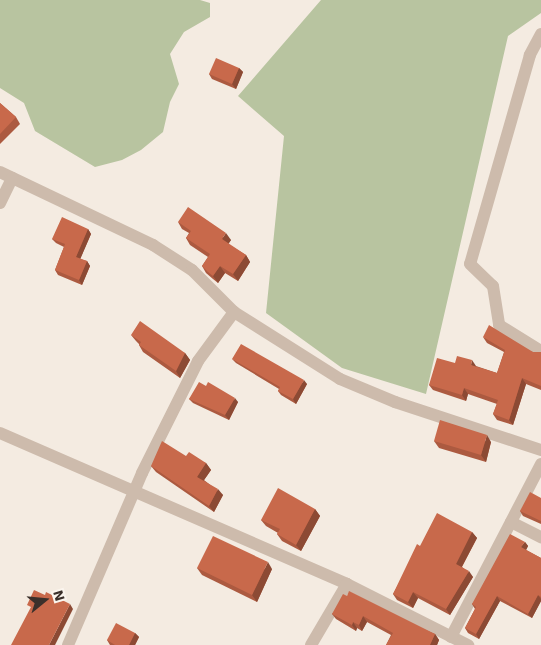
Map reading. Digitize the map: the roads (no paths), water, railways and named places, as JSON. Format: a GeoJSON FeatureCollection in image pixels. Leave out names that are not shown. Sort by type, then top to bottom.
{"type":"FeatureCollection","features":[{"type":"Feature","properties":{"kind":"street"},"geometry":{"type":"LineString","coordinates":[[541,34],[530,55],[470,264],[492,286],[499,326],[541,351]]}},
{"type":"Feature","properties":{"kind":"street"},"geometry":{"type":"LineString","coordinates":[[0,172],[153,245],[192,270],[234,312],[340,379],[395,402],[541,450]]}},
{"type":"Feature","properties":{"kind":"street"},"geometry":{"type":"LineString","coordinates":[[0,203],[12,178]]}},
{"type":"Feature","properties":{"kind":"street"},"geometry":{"type":"LineString","coordinates":[[68,645],[133,492],[198,361],[234,312]]}},
{"type":"Feature","properties":{"kind":"street"},"geometry":{"type":"LineString","coordinates":[[0,433],[347,584],[468,645]]}},
{"type":"Feature","properties":{"kind":"street"},"geometry":{"type":"LineString","coordinates":[[451,636],[511,522],[536,486],[541,464]]}},
{"type":"Feature","properties":{"kind":"street"},"geometry":{"type":"LineString","coordinates":[[511,522],[541,537]]}},
{"type":"Feature","properties":{"kind":"street"},"geometry":{"type":"LineString","coordinates":[[311,645],[347,584]]}}]}
